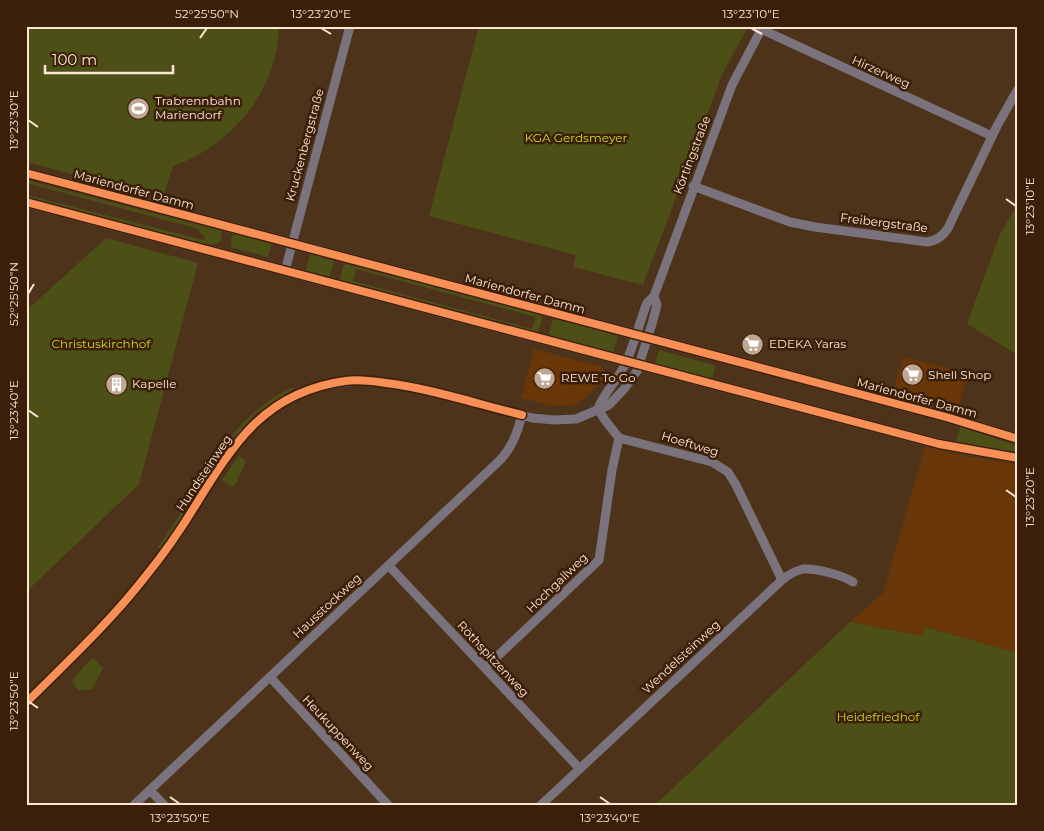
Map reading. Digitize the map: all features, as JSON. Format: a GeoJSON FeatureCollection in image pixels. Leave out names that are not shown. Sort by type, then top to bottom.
{"type":"FeatureCollection","features":[{"type":"Feature","properties":{"kind":"main road","name":"Mariendorfer Damm"},"geometry":{"type":"LineString","coordinates":[[26,173],[636,334],[1018,438]]}},
{"type":"Feature","properties":{"kind":"main road"},"geometry":{"type":"LineString","coordinates":[[26,202],[939,444],[1018,458]]}},
{"type":"Feature","properties":{"kind":"street","name":"Kruckenbergstraße"},"geometry":{"type":"LineString","coordinates":[[284,271],[350,26]]}},
{"type":"Feature","properties":{"kind":"street","name":"Hirzerweg"},"geometry":{"type":"LineString","coordinates":[[762,28],[992,136]]}},
{"type":"Feature","properties":{"kind":"street","name":"Körtingstraße"},"geometry":{"type":"LineString","coordinates":[[636,334],[647,303],[654,296],[732,85],[762,28]]}},
{"type":"Feature","properties":{"kind":"street","name":"Freibergstraße"},"geometry":{"type":"LineString","coordinates":[[694,186],[790,222],[815,228],[931,242],[945,233],[992,136],[1018,89]]}},
{"type":"Feature","properties":{"kind":"street","name":"Körtingstraße"},"geometry":{"type":"LineString","coordinates":[[640,366],[657,305],[654,296]]}},
{"type":"Feature","properties":{"kind":"street"},"geometry":{"type":"LineString","coordinates":[[619,438],[604,420],[598,409],[601,398],[616,380],[627,362],[636,334]]}},
{"type":"Feature","properties":{"kind":"street","name":"Hundsteinweg"},"geometry":{"type":"LineString","coordinates":[[26,703],[106,622],[160,559],[223,460],[243,434],[267,412],[294,396],[325,385],[362,380],[437,391],[522,415],[564,420],[588,415],[598,409],[609,406],[626,388],[640,366]]}},
{"type":"Feature","properties":{"kind":"street","name":"Hausstockweg"},"geometry":{"type":"LineString","coordinates":[[134,805],[502,458],[513,443],[522,415]]}},
{"type":"Feature","properties":{"kind":"street","name":"Hoeftweg"},"geometry":{"type":"LineString","coordinates":[[619,438],[712,462],[724,469],[736,485],[782,580]]}},
{"type":"Feature","properties":{"kind":"street","name":"Hochgallweg"},"geometry":{"type":"LineString","coordinates":[[486,668],[599,560],[612,470],[619,438]]}},
{"type":"Feature","properties":{"kind":"street","name":"Röthspitzenweg"},"geometry":{"type":"LineString","coordinates":[[389,566],[580,769]]}},
{"type":"Feature","properties":{"kind":"street","name":"Wendelsteinweg"},"geometry":{"type":"LineString","coordinates":[[541,805],[782,580],[798,571],[811,569],[846,577],[853,582]]}},
{"type":"Feature","properties":{"kind":"street","name":"Heukuppenweg"},"geometry":{"type":"LineString","coordinates":[[270,677],[388,805]]}},
{"type":"Feature","properties":{"kind":"street"},"geometry":{"type":"LineString","coordinates":[[150,790],[164,805]]}},
{"type":"Feature","properties":{"kind":"shaded area"},"geometry":{"type":"Polygon","coordinates":[[[534,349],[602,367],[607,375],[586,398],[572,405],[553,406],[521,398],[534,349]]]}},
{"type":"Feature","properties":{"kind":"shaded area"},"geometry":{"type":"Polygon","coordinates":[[[903,357],[968,373],[958,409],[893,391],[903,357]]]}},
{"type":"Feature","properties":{"kind":"shaded area"},"geometry":{"type":"Polygon","coordinates":[[[925,446],[965,456],[1018,464],[1018,653],[926,627],[922,636],[850,622],[883,593],[925,446]]]}},
{"type":"Feature","properties":{"kind":"green space","name":"Trabrennbahn Mariendorf"},"geometry":{"type":"Polygon","coordinates":[[[26,26],[279,26],[277,50],[261,93],[232,130],[194,157],[173,166],[163,198],[26,162],[26,26]]]}},
{"type":"Feature","properties":{"kind":"green space","name":"KGA Gerdsmeyer"},"geometry":{"type":"Polygon","coordinates":[[[479,26],[748,26],[722,75],[643,285],[573,267],[576,255],[429,216],[479,26]]]}},
{"type":"Feature","properties":{"kind":"green space"},"geometry":{"type":"Polygon","coordinates":[[[26,180],[222,231],[220,242],[214,244],[199,243],[26,197],[26,195],[204,240],[205,237],[199,232],[199,229],[26,183],[26,180]]]}},
{"type":"Feature","properties":{"kind":"green space"},"geometry":{"type":"Polygon","coordinates":[[[1018,204],[1018,355],[967,324],[1000,234],[1018,204]]]}},
{"type":"Feature","properties":{"kind":"green space"},"geometry":{"type":"Polygon","coordinates":[[[235,234],[272,244],[268,257],[231,247],[232,236],[235,234]]]}},
{"type":"Feature","properties":{"kind":"green space","name":"Christuskirchhof"},"geometry":{"type":"Polygon","coordinates":[[[106,238],[198,263],[139,484],[26,592],[26,311],[106,238]]]}},
{"type":"Feature","properties":{"kind":"green space"},"geometry":{"type":"Polygon","coordinates":[[[310,254],[334,261],[330,276],[306,271],[310,254]]]}},
{"type":"Feature","properties":{"kind":"green space"},"geometry":{"type":"Polygon","coordinates":[[[346,264],[541,315],[541,324],[537,332],[340,280],[343,266],[346,264]],[[356,269],[353,281],[532,329],[536,317],[356,269]]]}},
{"type":"Feature","properties":{"kind":"green space"},"geometry":{"type":"Polygon","coordinates":[[[555,319],[618,336],[613,352],[551,336],[549,333],[555,319]]]}},
{"type":"Feature","properties":{"kind":"green space"},"geometry":{"type":"Polygon","coordinates":[[[659,350],[714,365],[713,376],[710,378],[655,363],[659,350]]]}},
{"type":"Feature","properties":{"kind":"green space"},"geometry":{"type":"Polygon","coordinates":[[[293,387],[293,389],[255,414],[235,435],[215,461],[182,517],[160,549],[158,547],[215,458],[231,437],[248,418],[269,401],[293,387]]]}},
{"type":"Feature","properties":{"kind":"green space"},"geometry":{"type":"Polygon","coordinates":[[[960,427],[1018,446],[1018,452],[956,442],[960,427]]]}},
{"type":"Feature","properties":{"kind":"green space"},"geometry":{"type":"Polygon","coordinates":[[[239,456],[246,461],[234,487],[222,480],[239,456]]]}},
{"type":"Feature","properties":{"kind":"green space","name":"Heidefriedhof"},"geometry":{"type":"Polygon","coordinates":[[[850,622],[922,636],[925,627],[1018,653],[1018,805],[655,805],[850,622]]]}},
{"type":"Feature","properties":{"kind":"green space"},"geometry":{"type":"Polygon","coordinates":[[[93,658],[103,668],[92,689],[79,691],[72,682],[83,667],[93,658]]]}},
{"type":"Feature","properties":{"kind":"cycle path"},"geometry":{"type":"LineString","coordinates":[[26,173],[946,417],[1018,439]]}},
{"type":"Feature","properties":{"kind":"cycle path"},"geometry":{"type":"LineString","coordinates":[[26,202],[939,444],[1018,458]]}},
{"type":"Feature","properties":{"kind":"cycle path"},"geometry":{"type":"LineString","coordinates":[[26,703],[88,642],[132,594],[171,543],[209,483],[239,442],[255,424],[293,396],[317,387],[355,380],[421,389],[522,415]]}},
{"type":"Feature","properties":{"kind":"place","name":"Trabrennbahn Mariendorf"},"geometry":{"type":"Point","coordinates":[139,108]}},
{"type":"Feature","properties":{"kind":"place","name":"EDEKA Yaras"},"geometry":{"type":"Point","coordinates":[753,344]}},
{"type":"Feature","properties":{"kind":"place","name":"Shell Shop"},"geometry":{"type":"Point","coordinates":[912,375]}},
{"type":"Feature","properties":{"kind":"place","name":"REWE To Go"},"geometry":{"type":"Point","coordinates":[545,378]}},
{"type":"Feature","properties":{"kind":"place","name":"Kapelle"},"geometry":{"type":"Point","coordinates":[116,384]}}]}
